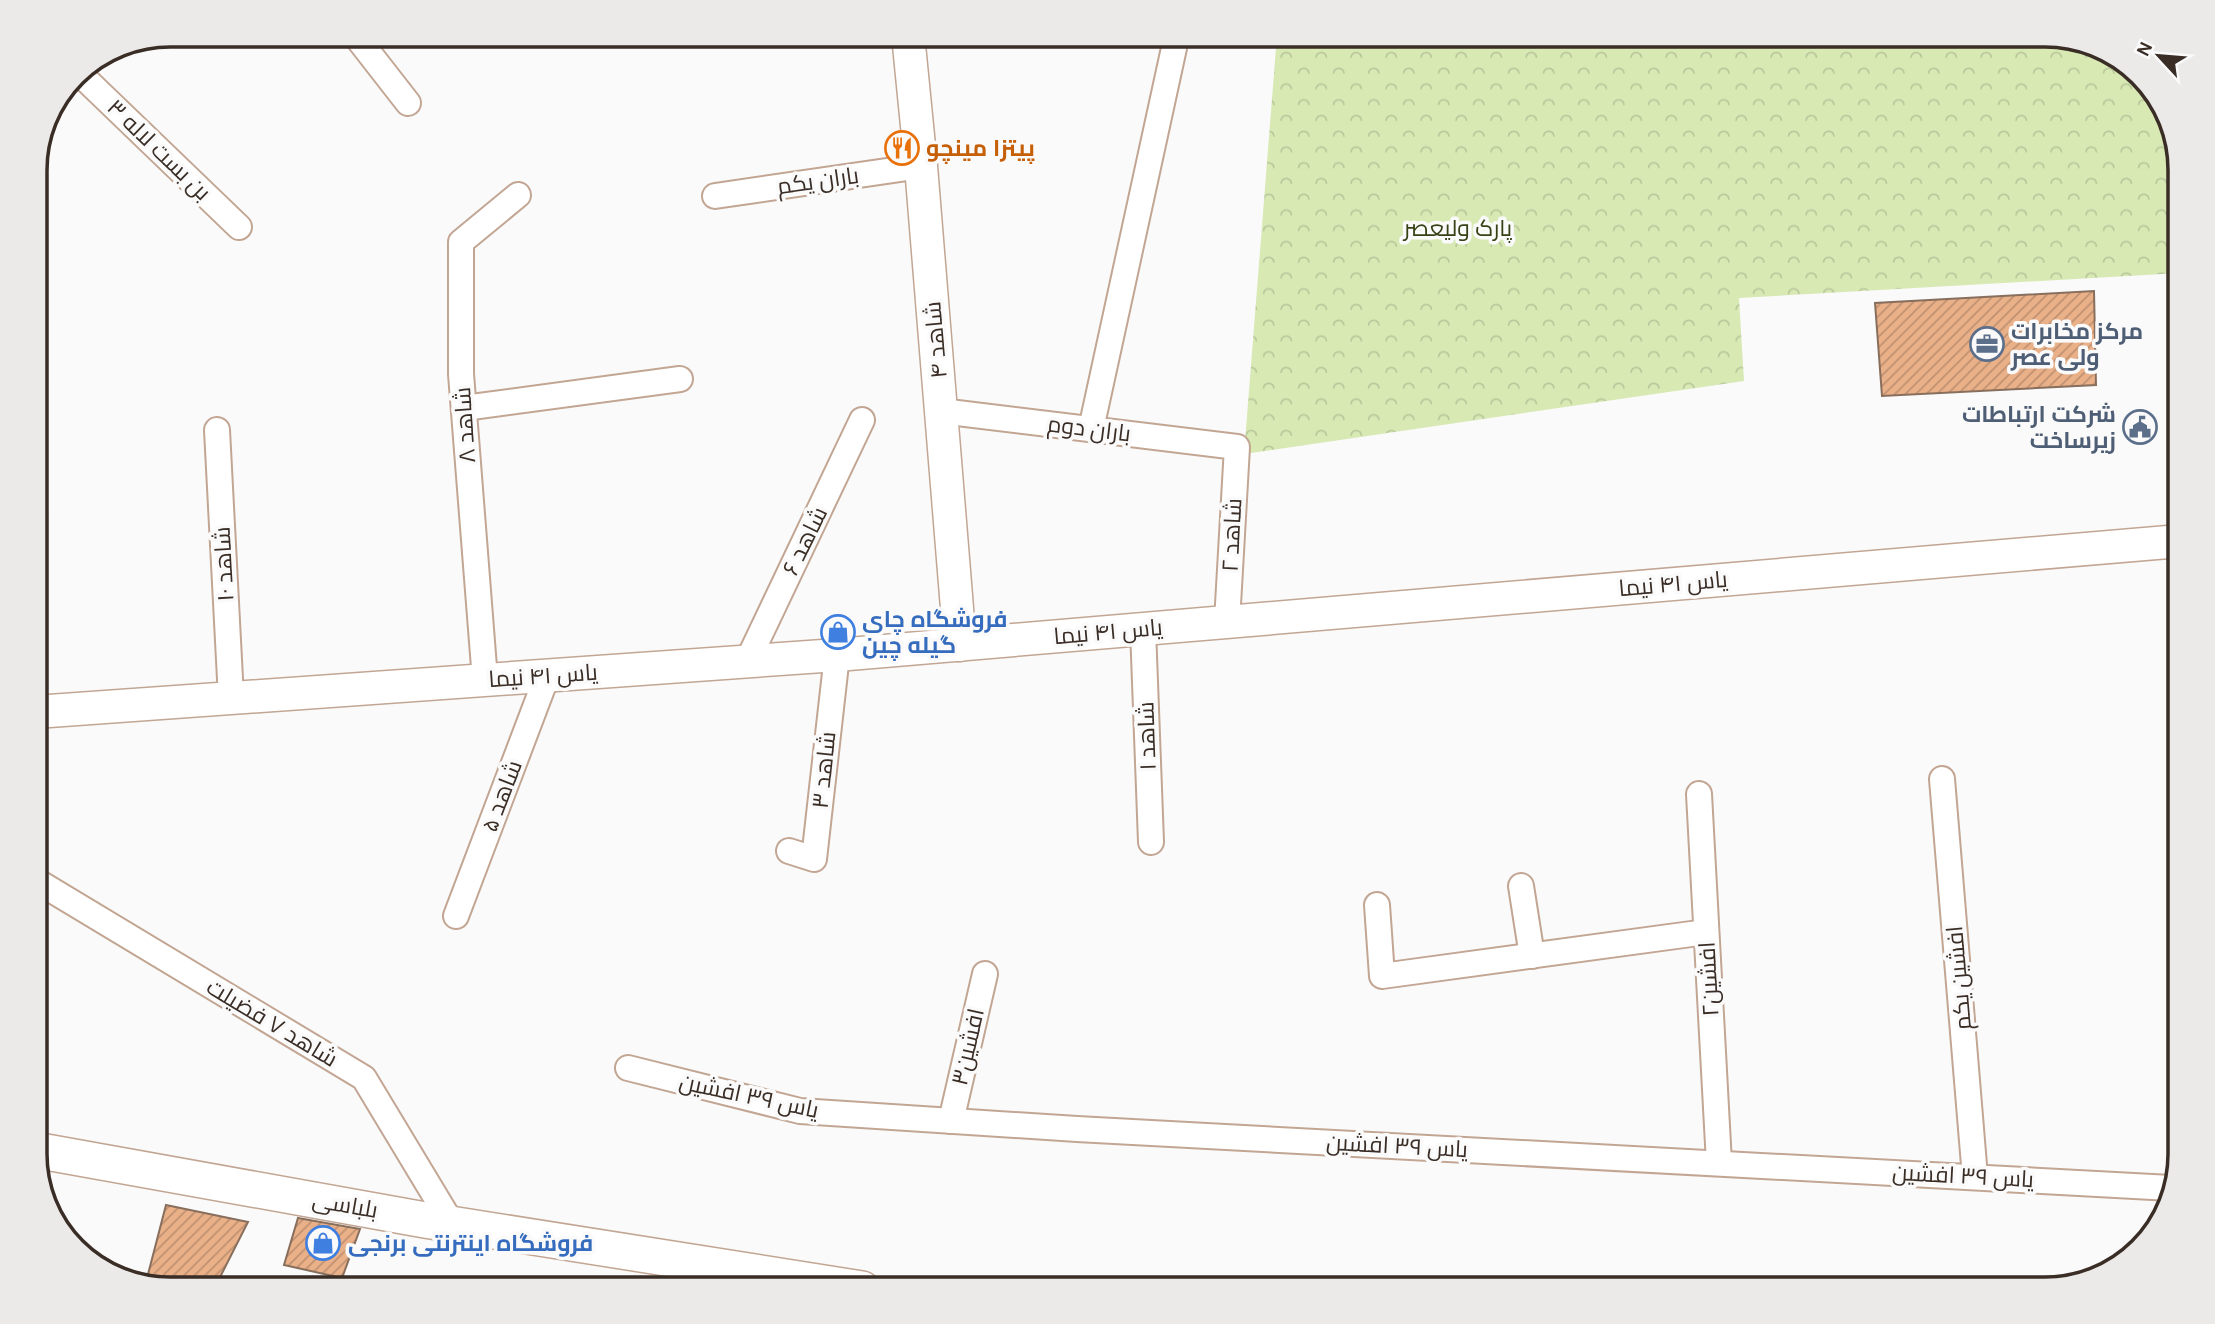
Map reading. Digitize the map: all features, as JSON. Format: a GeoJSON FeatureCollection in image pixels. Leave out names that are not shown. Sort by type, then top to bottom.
{"type":"FeatureCollection","features":[{"type":"Feature","properties":{"kind":"main road","name":"بلباسی"},"geometry":{"type":"LineString","coordinates":[[48,1149],[452,1224],[763,1277]]}},
{"type":"Feature","properties":{"kind":"street"},"geometry":{"type":"LineString","coordinates":[[365,48],[408,103]]}},
{"type":"Feature","properties":{"kind":"street","name":"شاهد ۴"},"geometry":{"type":"LineString","coordinates":[[909,48],[960,645]]}},
{"type":"Feature","properties":{"kind":"street"},"geometry":{"type":"LineString","coordinates":[[1091,429],[1174,48]]}},
{"type":"Feature","properties":{"kind":"street","name":"بن بست لاله ۳"},"geometry":{"type":"LineString","coordinates":[[86,80],[239,227]]}},
{"type":"Feature","properties":{"kind":"street","name":"باران یکم"},"geometry":{"type":"LineString","coordinates":[[715,196],[921,166]]}},
{"type":"Feature","properties":{"kind":"street","name":"شاهد ۸"},"geometry":{"type":"LineString","coordinates":[[485,680],[461,374],[461,242],[518,195]]}},
{"type":"Feature","properties":{"kind":"street"},"geometry":{"type":"LineString","coordinates":[[464,408],[680,379]]}},
{"type":"Feature","properties":{"kind":"street","name":"باران دوم"},"geometry":{"type":"LineString","coordinates":[[941,411],[1237,447]]}},
{"type":"Feature","properties":{"kind":"street","name":"شاهد ۶"},"geometry":{"type":"LineString","coordinates":[[747,662],[862,420]]}},
{"type":"Feature","properties":{"kind":"street","name":"شاهد ۱۰"},"geometry":{"type":"LineString","coordinates":[[217,430],[231,698]]}},
{"type":"Feature","properties":{"kind":"street","name":"شاهد ۲"},"geometry":{"type":"LineString","coordinates":[[1227,622],[1237,447]]}},
{"type":"Feature","properties":{"kind":"street","name":"یاس ۴۱ نیما"},"geometry":{"type":"LineString","coordinates":[[48,711],[837,655],[2167,542]]}},
{"type":"Feature","properties":{"kind":"street","name":"شاهد ۱"},"geometry":{"type":"LineString","coordinates":[[1143,629],[1151,842]]}},
{"type":"Feature","properties":{"kind":"street","name":"شاهد ۳"},"geometry":{"type":"LineString","coordinates":[[789,851],[814,859],[837,655]]}},
{"type":"Feature","properties":{"kind":"street","name":"شاهد ۵"},"geometry":{"type":"LineString","coordinates":[[456,916],[547,676]]}},
{"type":"Feature","properties":{"kind":"street","name":"افشین یکم"},"geometry":{"type":"LineString","coordinates":[[1942,779],[1975,1177]]}},
{"type":"Feature","properties":{"kind":"street","name":"افشین۲"},"geometry":{"type":"LineString","coordinates":[[1699,794],[1719,1163]]}},
{"type":"Feature","properties":{"kind":"street"},"geometry":{"type":"LineString","coordinates":[[1521,886],[1532,956]]}},
{"type":"Feature","properties":{"kind":"street","name":"شاهد ۷ فضیلت"},"geometry":{"type":"LineString","coordinates":[[48,888],[364,1078],[452,1224]]}},
{"type":"Feature","properties":{"kind":"street"},"geometry":{"type":"LineString","coordinates":[[1377,905],[1382,976],[1706,932]]}},
{"type":"Feature","properties":{"kind":"street","name":"افشین۳"},"geometry":{"type":"LineString","coordinates":[[951,1121],[985,974]]}},
{"type":"Feature","properties":{"kind":"street","name":"یاس ۳۹ افشین"},"geometry":{"type":"LineString","coordinates":[[628,1068],[800,1111],[2163,1188]]}},
{"type":"Feature","properties":{"kind":"green space","name":"پارک ولیعصر"},"geometry":{"type":"Polygon","coordinates":[[[1276,47],[2061,48],[2077,51],[2106,64],[2124,76],[2124,91],[2139,91],[2147,102],[2161,131],[2167,162],[2167,274],[1739,298],[1744,381],[1244,454],[1276,47]]]}},
{"type":"Feature","properties":{"kind":"building","name":"مرکز مخابرات ولی عصر"},"geometry":{"type":"Polygon","coordinates":[[[2094,291],[2096,385],[1882,396],[1875,303],[2094,291]]]}},
{"type":"Feature","properties":{"kind":"building"},"geometry":{"type":"Polygon","coordinates":[[[166,1205],[248,1222],[220,1277],[148,1275],[166,1205]]]}},
{"type":"Feature","properties":{"kind":"building","name":"فروشگاه اینترنتی برنجی"},"geometry":{"type":"Polygon","coordinates":[[[298,1218],[360,1229],[342,1277],[284,1265],[298,1218]]]}},
{"type":"Feature","properties":{"kind":"place","name":"پیتزا مینچو"},"geometry":{"type":"Point","coordinates":[902,148]}},
{"type":"Feature","properties":{"kind":"place","name":"مرکز مخابرات ولی عصر"},"geometry":{"type":"Point","coordinates":[1987,344]}},
{"type":"Feature","properties":{"kind":"place","name":"شرکت ارتباطات زیرساخت"},"geometry":{"type":"Point","coordinates":[2140,427]}},
{"type":"Feature","properties":{"kind":"place","name":"فروشگاه چای گیله‌ چین"},"geometry":{"type":"Point","coordinates":[838,632]}},
{"type":"Feature","properties":{"kind":"place","name":"فروشگاه اینترنتی برنجی"},"geometry":{"type":"Point","coordinates":[323,1243]}}]}
